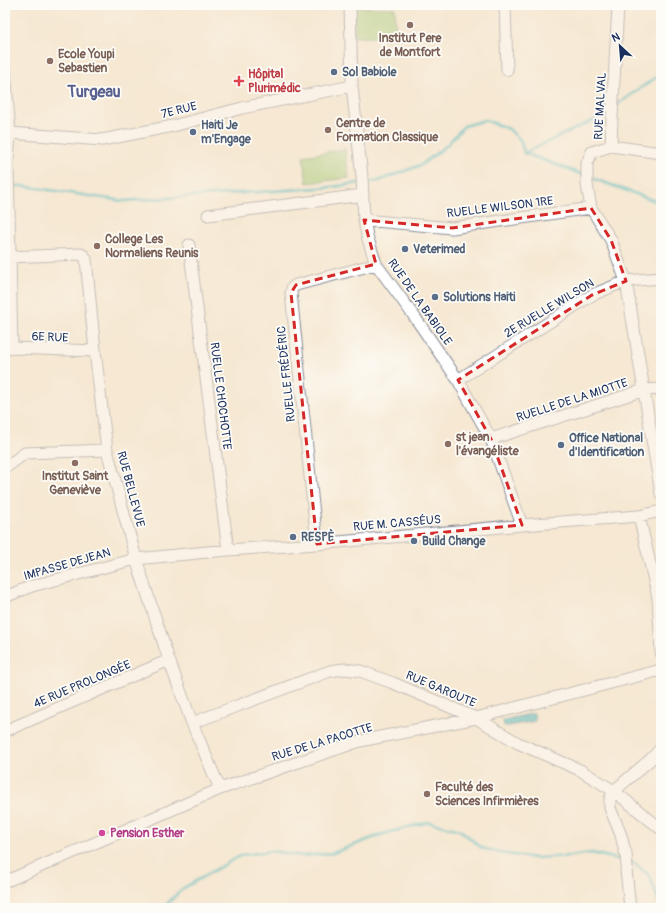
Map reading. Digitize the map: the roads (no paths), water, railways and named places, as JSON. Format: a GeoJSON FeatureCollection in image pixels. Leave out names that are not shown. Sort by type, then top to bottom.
{"type":"FeatureCollection","features":[{"type":"Feature","properties":{"kind":"street","name":"RUE DE LA BABIOLE"},"geometry":{"type":"LineString","coordinates":[[350,5],[352,86],[362,177],[364,220],[367,236],[376,264],[458,380],[491,439],[522,525]]}},
{"type":"Feature","properties":{"kind":"street"},"geometry":{"type":"LineString","coordinates":[[506,5],[507,70]]}},
{"type":"Feature","properties":{"kind":"street","name":"RUE MALVAL"},"geometry":{"type":"LineString","coordinates":[[618,5],[611,146],[592,152],[587,163],[587,185],[591,208],[611,240],[626,281],[661,494]]}},
{"type":"Feature","properties":{"kind":"street"},"geometry":{"type":"LineString","coordinates":[[5,70],[10,133],[8,164],[10,257],[8,349]]}},
{"type":"Feature","properties":{"kind":"street","name":"7E RUE"},"geometry":{"type":"LineString","coordinates":[[10,133],[102,140],[173,126],[242,108],[352,86]]}},
{"type":"Feature","properties":{"kind":"street"},"geometry":{"type":"LineString","coordinates":[[611,146],[661,153]]}},
{"type":"Feature","properties":{"kind":"street"},"geometry":{"type":"LineString","coordinates":[[208,215],[363,192]]}},
{"type":"Feature","properties":{"kind":"street","name":"RUELLE WILSON 1RE"},"geometry":{"type":"LineString","coordinates":[[364,220],[452,228],[591,208]]}},
{"type":"Feature","properties":{"kind":"street","name":"RUELLE CHOCHOTTE"},"geometry":{"type":"LineString","coordinates":[[189,245],[228,550]]}},
{"type":"Feature","properties":{"kind":"street","name":"RUE BELLEVUE"},"geometry":{"type":"LineString","coordinates":[[10,257],[81,254],[86,259],[107,450],[136,558],[169,660],[192,722],[220,789]]}},
{"type":"Feature","properties":{"kind":"street","name":"RUELLE FRÉDÉRIC"},"geometry":{"type":"LineString","coordinates":[[317,544],[291,293],[292,288],[376,264]]}},
{"type":"Feature","properties":{"kind":"street","name":"2E RUELLE WILSON"},"geometry":{"type":"LineString","coordinates":[[458,380],[592,295],[626,281],[661,278]]}},
{"type":"Feature","properties":{"kind":"street","name":"6E RUE"},"geometry":{"type":"LineString","coordinates":[[8,349],[95,351]]}},
{"type":"Feature","properties":{"kind":"street","name":"RUELLE DE LA MIOTTE"},"geometry":{"type":"LineString","coordinates":[[491,439],[644,390],[661,389]]}},
{"type":"Feature","properties":{"kind":"street"},"geometry":{"type":"LineString","coordinates":[[5,468],[25,453],[107,450]]}},
{"type":"Feature","properties":{"kind":"street","name":"RUE M. CASSÉUS"},"geometry":{"type":"LineString","coordinates":[[136,558],[639,516],[661,511]]}},
{"type":"Feature","properties":{"kind":"street"},"geometry":{"type":"LineString","coordinates":[[639,516],[658,598],[661,653]]}},
{"type":"Feature","properties":{"kind":"street","name":"IMPASSE DEJEAN"},"geometry":{"type":"LineString","coordinates":[[5,597],[32,586],[136,558]]}},
{"type":"Feature","properties":{"kind":"street","name":"4E RUE PROLONGÉE"},"geometry":{"type":"LineString","coordinates":[[5,731],[169,660]]}},
{"type":"Feature","properties":{"kind":"street","name":"RUE GAROUTE"},"geometry":{"type":"LineString","coordinates":[[192,722],[330,671],[344,669],[360,671],[393,683],[476,718],[518,743],[580,770],[614,791],[661,828]]}},
{"type":"Feature","properties":{"kind":"street","name":"RUE DE LA PACOTTE"},"geometry":{"type":"LineString","coordinates":[[5,880],[9,880],[220,789],[360,742],[476,718],[661,670]]}},
{"type":"Feature","properties":{"kind":"street"},"geometry":{"type":"LineString","coordinates":[[630,908],[626,870],[626,853],[621,835],[610,808],[610,799],[614,791],[652,758],[661,748]]}},
{"type":"Feature","properties":{"kind":"water"},"geometry":{"type":"Polygon","coordinates":[[[534,713],[535,721],[504,727],[503,720],[534,713]]]}},
{"type":"Feature","properties":{"kind":"waterway"},"geometry":{"type":"LineString","coordinates":[[616,105],[661,74]]}},
{"type":"Feature","properties":{"kind":"waterway"},"geometry":{"type":"LineString","coordinates":[[524,153],[596,119],[610,109]]}},
{"type":"Feature","properties":{"kind":"waterway"},"geometry":{"type":"LineString","coordinates":[[365,182],[378,181],[421,165],[447,145],[464,126],[485,120],[509,129],[521,141],[524,153]]}},
{"type":"Feature","properties":{"kind":"waterway"},"geometry":{"type":"LineString","coordinates":[[524,153],[584,175]]}},
{"type":"Feature","properties":{"kind":"waterway"},"geometry":{"type":"LineString","coordinates":[[589,177],[661,203]]}},
{"type":"Feature","properties":{"kind":"waterway"},"geometry":{"type":"LineString","coordinates":[[11,186],[23,186],[123,201],[332,187],[359,183]]}},
{"type":"Feature","properties":{"kind":"waterway"},"geometry":{"type":"LineString","coordinates":[[163,908],[182,889],[242,855],[272,851],[303,856],[333,853],[383,834],[428,822],[460,830],[482,848],[506,854],[535,858],[592,853],[634,863],[650,876],[661,908]]}},
{"type":"Feature","properties":{"kind":"place","name":"Institut Pere de Montfort"},"geometry":{"type":"Point","coordinates":[410,25]}},
{"type":"Feature","properties":{"kind":"place","name":"Ecole Youpi Sebastien"},"geometry":{"type":"Point","coordinates":[50,61]}},
{"type":"Feature","properties":{"kind":"place","name":"Sol Babiole"},"geometry":{"type":"Point","coordinates":[334,72]}},
{"type":"Feature","properties":{"kind":"place","name":"Hôpital Plurimédic"},"geometry":{"type":"Point","coordinates":[239,81]}},
{"type":"Feature","properties":{"kind":"place","name":"Centre de Formation Classique"},"geometry":{"type":"Point","coordinates":[328,130]}},
{"type":"Feature","properties":{"kind":"place","name":"Haiti Je m'Engage"},"geometry":{"type":"Point","coordinates":[193,132]}},
{"type":"Feature","properties":{"kind":"place","name":"College Les Normaliens Reunis"},"geometry":{"type":"Point","coordinates":[97,246]}},
{"type":"Feature","properties":{"kind":"place","name":"Veterimed"},"geometry":{"type":"Point","coordinates":[405,249]}},
{"type":"Feature","properties":{"kind":"place","name":"Solutions Haiti"},"geometry":{"type":"Point","coordinates":[435,297]}},
{"type":"Feature","properties":{"kind":"place","name":"st jean l'évangéliste"},"geometry":{"type":"Point","coordinates":[448,444]}},
{"type":"Feature","properties":{"kind":"place","name":"Office National d'Identification"},"geometry":{"type":"Point","coordinates":[561,445]}},
{"type":"Feature","properties":{"kind":"place","name":"Institut Saint Geneviève"},"geometry":{"type":"Point","coordinates":[75,463]}},
{"type":"Feature","properties":{"kind":"place","name":"RESPÈ"},"geometry":{"type":"Point","coordinates":[293,537]}},
{"type":"Feature","properties":{"kind":"place","name":"Build Change"},"geometry":{"type":"Point","coordinates":[414,541]}},
{"type":"Feature","properties":{"kind":"place","name":"Faculté des Sciences Infirmières"},"geometry":{"type":"Point","coordinates":[427,794]}},
{"type":"Feature","properties":{"kind":"place","name":"Pension Esther"},"geometry":{"type":"Point","coordinates":[102,833]}},
{"type":"Feature","properties":{"kind":"district","name":"Turgeau"},"geometry":{"type":"Point","coordinates":[94,91]}}]}
